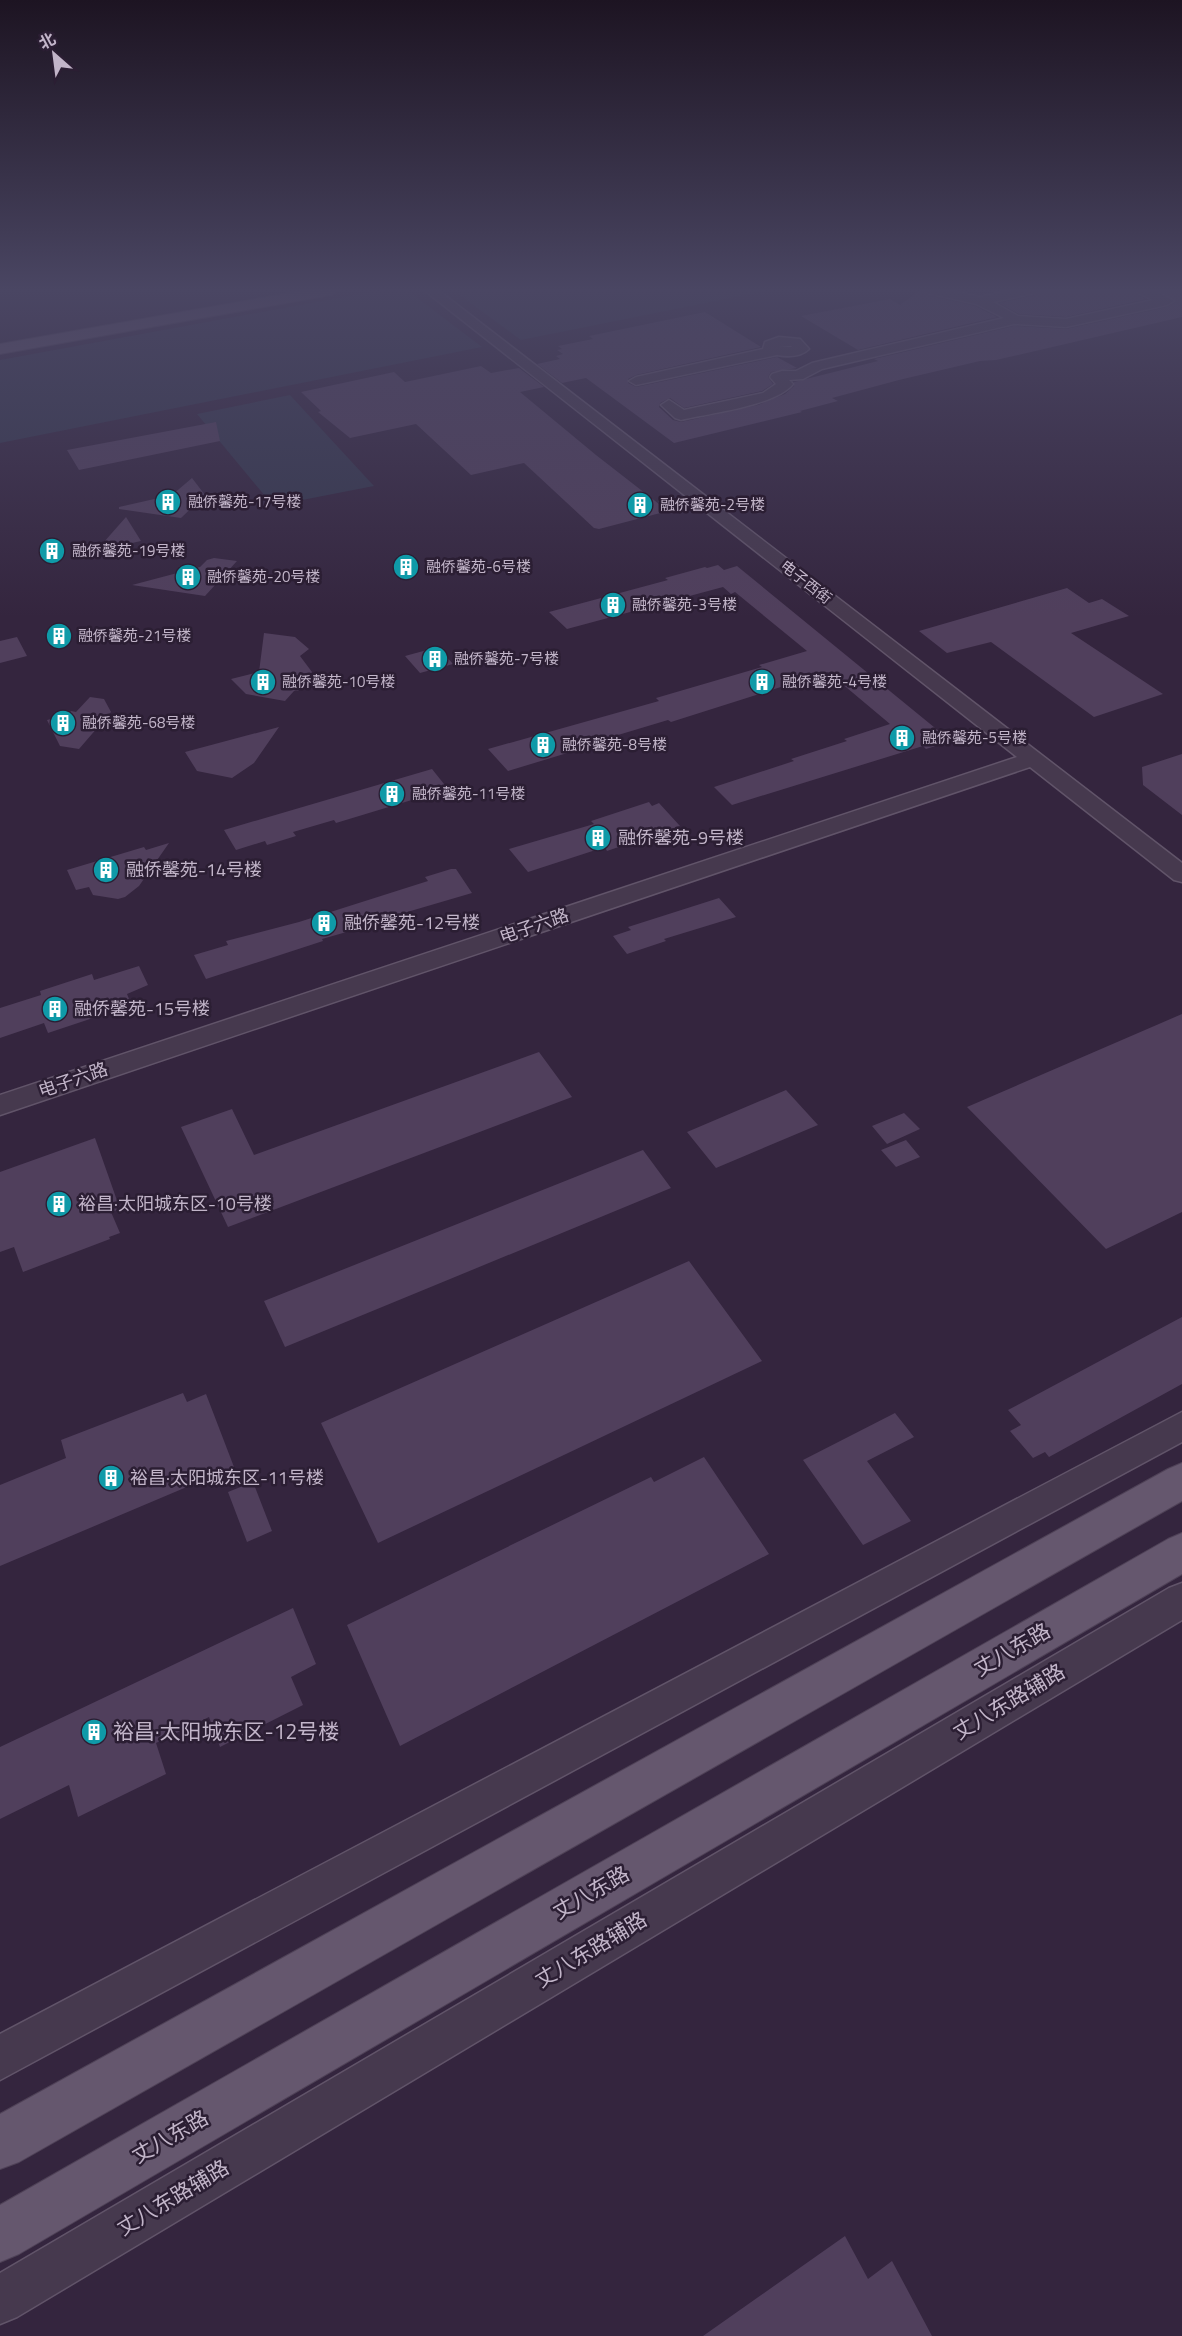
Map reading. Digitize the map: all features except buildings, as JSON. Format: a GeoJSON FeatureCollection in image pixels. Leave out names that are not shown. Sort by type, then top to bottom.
{"type":"FeatureCollection","features":[{"type":"Feature","properties":{"kind":"main road"},"geometry":{"type":"LineString","coordinates":[[0,2143],[1182,1480]]}},
{"type":"Feature","properties":{"kind":"main road","name":"丈八东路"},"geometry":{"type":"LineString","coordinates":[[0,2235],[1182,1552]]}},
{"type":"Feature","properties":{"kind":"street","name":"电子西街"},"geometry":{"type":"LineString","coordinates":[[570,399],[1182,875]]}},
{"type":"Feature","properties":{"kind":"street"},"geometry":{"type":"LineString","coordinates":[[669,405],[681,415],[754,399]]}},
{"type":"Feature","properties":{"kind":"street","name":"电子六路"},"geometry":{"type":"LineString","coordinates":[[0,1105],[1033,759]]}},
{"type":"Feature","properties":{"kind":"street"},"geometry":{"type":"LineString","coordinates":[[0,2058],[1182,1426]]}},
{"type":"Feature","properties":{"kind":"street","name":"丈八东路辅路"},"geometry":{"type":"LineString","coordinates":[[0,2300],[1182,1600]]}},
{"type":"Feature","properties":{"kind":"shaded area"},"geometry":{"type":"Polygon","coordinates":[[[0,399],[221,399],[0,443],[0,399]]]}},
{"type":"Feature","properties":{"kind":"shaded area"},"geometry":{"type":"Polygon","coordinates":[[[270,399],[294,399],[374,486],[297,501],[265,496],[197,414],[270,399]]]}},
{"type":"Feature","properties":{"kind":"place","name":"融侨馨苑-17号楼"},"geometry":{"type":"Point","coordinates":[168,502]}},
{"type":"Feature","properties":{"kind":"place","name":"融侨馨苑-2号楼"},"geometry":{"type":"Point","coordinates":[640,505]}},
{"type":"Feature","properties":{"kind":"place","name":"融侨馨苑-19号楼"},"geometry":{"type":"Point","coordinates":[52,551]}},
{"type":"Feature","properties":{"kind":"place","name":"融侨馨苑-6号楼"},"geometry":{"type":"Point","coordinates":[406,567]}},
{"type":"Feature","properties":{"kind":"place","name":"融侨馨苑-20号楼"},"geometry":{"type":"Point","coordinates":[188,577]}},
{"type":"Feature","properties":{"kind":"place","name":"融侨馨苑-3号楼"},"geometry":{"type":"Point","coordinates":[613,605]}},
{"type":"Feature","properties":{"kind":"place","name":"融侨馨苑-21号楼"},"geometry":{"type":"Point","coordinates":[59,636]}},
{"type":"Feature","properties":{"kind":"place","name":"融侨馨苑-7号楼"},"geometry":{"type":"Point","coordinates":[435,659]}},
{"type":"Feature","properties":{"kind":"place","name":"融侨馨苑-10号楼"},"geometry":{"type":"Point","coordinates":[263,682]}},
{"type":"Feature","properties":{"kind":"place","name":"融侨馨苑-4号楼"},"geometry":{"type":"Point","coordinates":[762,682]}},
{"type":"Feature","properties":{"kind":"place","name":"融侨馨苑-68号楼"},"geometry":{"type":"Point","coordinates":[63,723]}},
{"type":"Feature","properties":{"kind":"place","name":"融侨馨苑-5号楼"},"geometry":{"type":"Point","coordinates":[902,738]}},
{"type":"Feature","properties":{"kind":"place","name":"融侨馨苑-8号楼"},"geometry":{"type":"Point","coordinates":[543,745]}},
{"type":"Feature","properties":{"kind":"place","name":"融侨馨苑-11号楼"},"geometry":{"type":"Point","coordinates":[392,794]}},
{"type":"Feature","properties":{"kind":"place","name":"融侨馨苑-9号楼"},"geometry":{"type":"Point","coordinates":[598,838]}},
{"type":"Feature","properties":{"kind":"place","name":"融侨馨苑-14号楼"},"geometry":{"type":"Point","coordinates":[106,870]}},
{"type":"Feature","properties":{"kind":"place","name":"融侨馨苑-12号楼"},"geometry":{"type":"Point","coordinates":[324,923]}},
{"type":"Feature","properties":{"kind":"place","name":"融侨馨苑-15号楼"},"geometry":{"type":"Point","coordinates":[55,1009]}},
{"type":"Feature","properties":{"kind":"place","name":"裕昌·太阳城东区-10号楼"},"geometry":{"type":"Point","coordinates":[59,1204]}},
{"type":"Feature","properties":{"kind":"place","name":"裕昌·太阳城东区-11号楼"},"geometry":{"type":"Point","coordinates":[111,1478]}},
{"type":"Feature","properties":{"kind":"place","name":"裕昌·太阳城东区-12号楼"},"geometry":{"type":"Point","coordinates":[94,1732]}}]}
